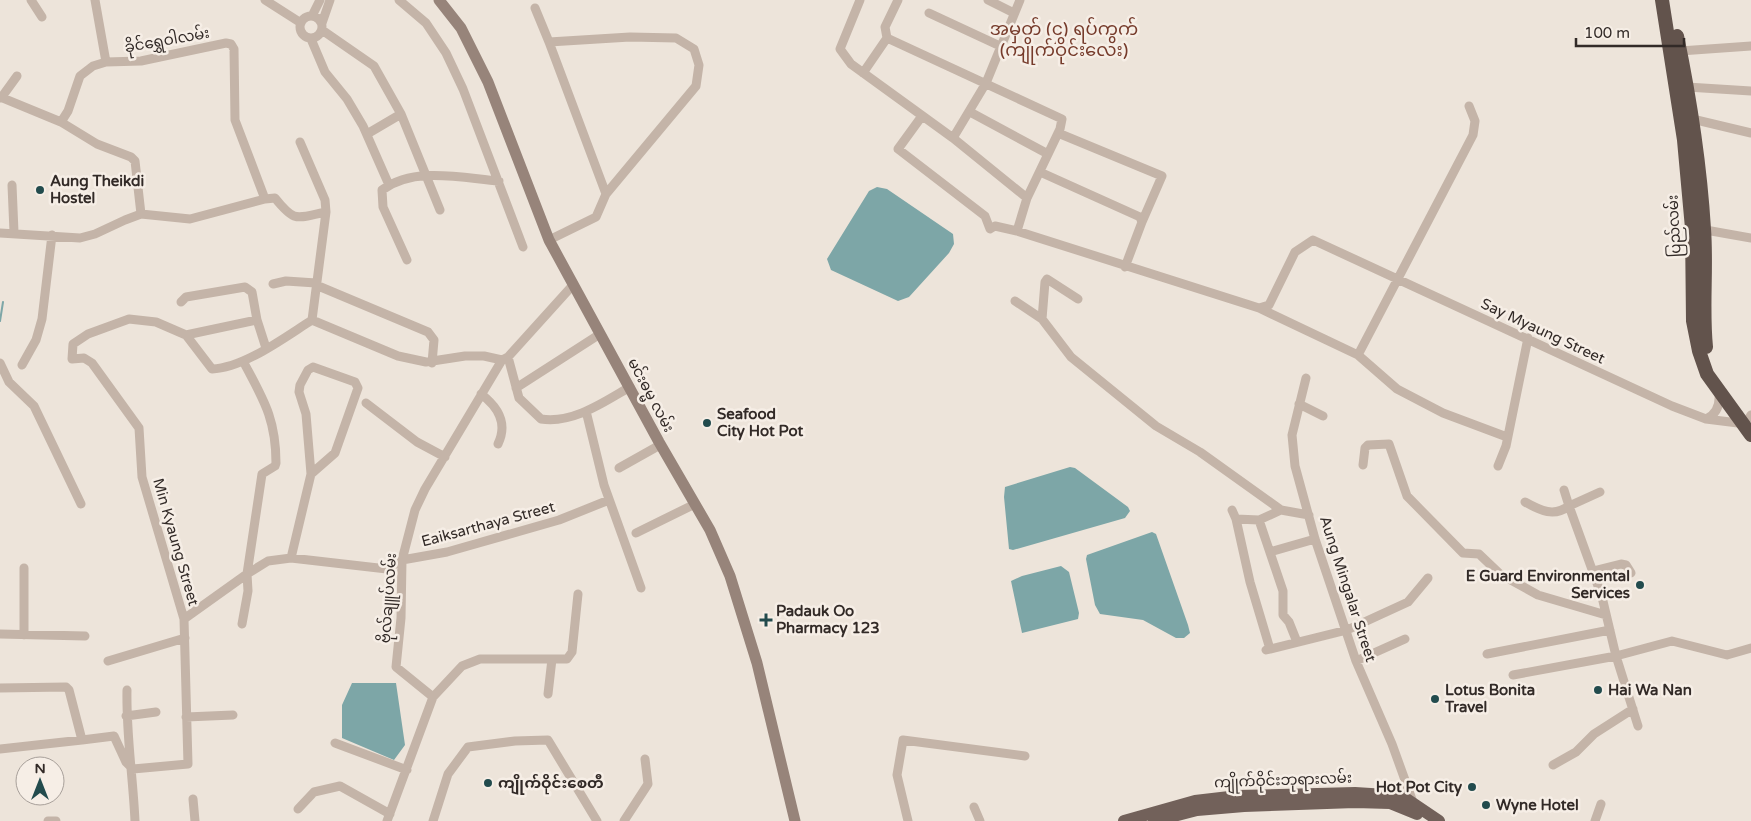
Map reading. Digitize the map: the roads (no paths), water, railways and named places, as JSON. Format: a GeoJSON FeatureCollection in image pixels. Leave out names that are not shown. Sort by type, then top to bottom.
{"type":"FeatureCollection","features":[{"type":"Feature","properties":{"kind":"highway","name":"ပြည်လမ်း"},"geometry":{"type":"LineString","coordinates":[[1662,0],[1686,118],[1698,229],[1706,350],[1714,370],[1749,423]]}},
{"type":"Feature","properties":{"kind":"highway","name":"ပြည်လမ်း"},"geometry":{"type":"LineString","coordinates":[[1670,0],[1687,87],[1686,118]]}},
{"type":"Feature","properties":{"kind":"highway","name":"ပြည်လမ်း"},"geometry":{"type":"LineString","coordinates":[[1698,229],[1693,321],[1702,363],[1718,391],[1749,423]]}},
{"type":"Feature","properties":{"kind":"main road","name":"မင်းဓမ္မ လမ်း"},"geometry":{"type":"LineString","coordinates":[[439,0],[461,28],[488,82],[549,240],[717,546],[738,600],[757,662],[795,821]]}},
{"type":"Feature","properties":{"kind":"main road","name":"ကျိုက်ဝိုင်းဘုရားလမ်း"},"geometry":{"type":"LineString","coordinates":[[1124,821],[1197,810],[1238,796],[1355,798],[1402,796],[1414,807],[1439,821]]}},
{"type":"Feature","properties":{"kind":"main road"},"geometry":{"type":"LineString","coordinates":[[1414,807],[1427,821]]}},
{"type":"Feature","properties":{"kind":"main road"},"geometry":{"type":"LineString","coordinates":[[1154,821],[1197,810]]}},
{"type":"Feature","properties":{"kind":"street"},"geometry":{"type":"LineString","coordinates":[[31,0],[42,17]]}},
{"type":"Feature","properties":{"kind":"street"},"geometry":{"type":"LineString","coordinates":[[95,0],[106,62]]}},
{"type":"Feature","properties":{"kind":"street"},"geometry":{"type":"LineString","coordinates":[[265,0],[301,23]]}},
{"type":"Feature","properties":{"kind":"street"},"geometry":{"type":"LineString","coordinates":[[301,23],[306,18],[312,16],[320,0]]}},
{"type":"Feature","properties":{"kind":"street"},"geometry":{"type":"LineString","coordinates":[[311,39],[320,35],[330,0]]}},
{"type":"Feature","properties":{"kind":"street"},"geometry":{"type":"LineString","coordinates":[[399,0],[426,22],[446,53],[499,181],[523,247]]}},
{"type":"Feature","properties":{"kind":"street"},"geometry":{"type":"LineString","coordinates":[[860,0],[840,49],[850,64],[953,138],[1027,198]]}},
{"type":"Feature","properties":{"kind":"street"},"geometry":{"type":"LineString","coordinates":[[863,73],[887,38],[886,27],[898,0]]}},
{"type":"Feature","properties":{"kind":"street"},"geometry":{"type":"LineString","coordinates":[[988,0],[1014,13]]}},
{"type":"Feature","properties":{"kind":"street"},"geometry":{"type":"LineString","coordinates":[[953,138],[986,83],[1020,0]]}},
{"type":"Feature","properties":{"kind":"street"},"geometry":{"type":"LineString","coordinates":[[535,8],[606,194]]}},
{"type":"Feature","properties":{"kind":"street"},"geometry":{"type":"LineString","coordinates":[[929,13],[1000,46]]}},
{"type":"Feature","properties":{"kind":"street"},"geometry":{"type":"LineString","coordinates":[[312,16],[322,27],[374,66],[401,114],[440,210]]}},
{"type":"Feature","properties":{"kind":"street"},"geometry":{"type":"LineString","coordinates":[[301,23],[302,33],[311,39],[325,72],[347,99],[367,134],[389,185]]}},
{"type":"Feature","properties":{"kind":"street"},"geometry":{"type":"LineString","coordinates":[[549,42],[676,38],[694,49],[699,65],[696,86],[606,194],[596,217],[549,240]]}},
{"type":"Feature","properties":{"kind":"street"},"geometry":{"type":"LineString","coordinates":[[887,38],[1060,117],[1062,123],[1027,198],[1017,231]]}},
{"type":"Feature","properties":{"kind":"street","name":"ခိုင်ရွှေဝါလမ်း"},"geometry":{"type":"LineString","coordinates":[[61,122],[68,111],[80,76],[93,66],[106,62],[141,61],[226,43],[231,44],[234,48],[235,120],[265,198]]}},
{"type":"Feature","properties":{"kind":"street"},"geometry":{"type":"LineString","coordinates":[[1680,51],[1751,46]]}},
{"type":"Feature","properties":{"kind":"street"},"geometry":{"type":"LineString","coordinates":[[17,76],[1,98],[61,122],[98,144],[131,156],[134,161],[141,214]]}},
{"type":"Feature","properties":{"kind":"street"},"geometry":{"type":"LineString","coordinates":[[1687,87],[1751,91]]}},
{"type":"Feature","properties":{"kind":"street"},"geometry":{"type":"LineString","coordinates":[[1358,355],[1473,135],[1475,121],[1469,106]]}},
{"type":"Feature","properties":{"kind":"street"},"geometry":{"type":"LineString","coordinates":[[970,112],[1048,154]]}},
{"type":"Feature","properties":{"kind":"street"},"geometry":{"type":"LineString","coordinates":[[367,134],[401,114]]}},
{"type":"Feature","properties":{"kind":"street"},"geometry":{"type":"LineString","coordinates":[[922,116],[898,149],[985,216],[990,229],[995,226],[1017,231],[1259,308],[1358,355],[1397,389],[1443,413],[1507,437]]}},
{"type":"Feature","properties":{"kind":"street"},"geometry":{"type":"LineString","coordinates":[[1686,118],[1751,133]]}},
{"type":"Feature","properties":{"kind":"street"},"geometry":{"type":"LineString","coordinates":[[1058,133],[1162,176],[1125,266]]}},
{"type":"Feature","properties":{"kind":"street"},"geometry":{"type":"LineString","coordinates":[[300,142],[325,200],[326,212],[312,320]]}},
{"type":"Feature","properties":{"kind":"street"},"geometry":{"type":"LineString","coordinates":[[1040,172],[1132,213],[1140,217],[1142,222]]}},
{"type":"Feature","properties":{"kind":"street"},"geometry":{"type":"LineString","coordinates":[[407,260],[383,207],[382,190],[389,185],[425,174],[499,181]]}},
{"type":"Feature","properties":{"kind":"street"},"geometry":{"type":"LineString","coordinates":[[12,185],[14,232]]}},
{"type":"Feature","properties":{"kind":"street"},"geometry":{"type":"LineString","coordinates":[[0,233],[14,232],[80,238],[95,234],[141,214],[190,219],[265,198],[275,198],[288,214],[297,218],[326,212]]}},
{"type":"Feature","properties":{"kind":"street"},"geometry":{"type":"LineString","coordinates":[[1698,229],[1751,238]]}},
{"type":"Feature","properties":{"kind":"street"},"geometry":{"type":"LineString","coordinates":[[22,365],[36,340],[42,319],[52,235]]}},
{"type":"Feature","properties":{"kind":"street","name":"Say Myaung Street"},"geometry":{"type":"LineString","coordinates":[[1259,308],[1269,305],[1295,252],[1313,240],[1398,281],[1528,338],[1664,403],[1706,420],[1749,423]]}},
{"type":"Feature","properties":{"kind":"street"},"geometry":{"type":"LineString","coordinates":[[1042,319],[1043,287],[1047,279],[1078,298]]}},
{"type":"Feature","properties":{"kind":"street"},"geometry":{"type":"LineString","coordinates":[[273,284],[286,281],[316,284],[428,332],[434,340],[432,363]]}},
{"type":"Feature","properties":{"kind":"street","name":"ဗိုလ်ချူပ်လမ်း"},"geometry":{"type":"LineString","coordinates":[[432,697],[396,667],[401,618],[402,560],[415,510],[481,394],[505,359],[573,285]]}},
{"type":"Feature","properties":{"kind":"street"},"geometry":{"type":"LineString","coordinates":[[181,302],[186,296],[244,287],[252,292],[257,320],[266,348]]}},
{"type":"Feature","properties":{"kind":"street"},"geometry":{"type":"LineString","coordinates":[[1015,301],[1042,319],[1071,357],[1156,426],[1200,452],[1281,510],[1309,516]]}},
{"type":"Feature","properties":{"kind":"street","name":"Min Kyaung Street"},"geometry":{"type":"LineString","coordinates":[[133,769],[188,764],[184,619],[142,477],[139,428],[92,364],[84,358],[72,359],[73,344],[88,334],[129,320],[156,322],[186,335]]}},
{"type":"Feature","properties":{"kind":"street"},"geometry":{"type":"LineString","coordinates":[[257,320],[186,335],[212,369],[221,368],[243,361],[312,320]]}},
{"type":"Feature","properties":{"kind":"street"},"geometry":{"type":"LineString","coordinates":[[312,320],[398,356],[432,363],[465,356],[505,359],[518,398],[541,419],[566,418],[586,411],[630,387]]}},
{"type":"Feature","properties":{"kind":"street"},"geometry":{"type":"LineString","coordinates":[[516,388],[600,334]]}},
{"type":"Feature","properties":{"kind":"street"},"geometry":{"type":"LineString","coordinates":[[1498,466],[1506,446],[1528,338]]}},
{"type":"Feature","properties":{"kind":"street"},"geometry":{"type":"LineString","coordinates":[[242,624],[248,591],[247,574],[262,474],[275,466],[276,439],[273,422],[243,361]]}},
{"type":"Feature","properties":{"kind":"street"},"geometry":{"type":"LineString","coordinates":[[0,363],[9,382],[34,406],[81,504]]}},
{"type":"Feature","properties":{"kind":"street"},"geometry":{"type":"LineString","coordinates":[[291,558],[311,474],[306,414],[299,392],[305,376],[313,367],[355,382],[358,388],[335,453],[311,474]]}},
{"type":"Feature","properties":{"kind":"street","name":"Aung Mingalar Street"},"geometry":{"type":"LineString","coordinates":[[1306,378],[1298,404],[1292,435],[1295,466],[1315,539],[1356,661],[1392,744],[1414,807]]}},
{"type":"Feature","properties":{"kind":"street"},"geometry":{"type":"LineString","coordinates":[[1706,420],[1712,417],[1720,403],[1718,391]]}},
{"type":"Feature","properties":{"kind":"street"},"geometry":{"type":"LineString","coordinates":[[481,394],[496,406],[501,415],[502,429],[498,444]]}},
{"type":"Feature","properties":{"kind":"street"},"geometry":{"type":"LineString","coordinates":[[366,404],[417,442],[445,457]]}},
{"type":"Feature","properties":{"kind":"street"},"geometry":{"type":"LineString","coordinates":[[1298,404],[1323,416]]}},
{"type":"Feature","properties":{"kind":"street"},"geometry":{"type":"LineString","coordinates":[[586,411],[609,500],[641,588]]}},
{"type":"Feature","properties":{"kind":"street"},"geometry":{"type":"LineString","coordinates":[[1362,465],[1365,448],[1368,445],[1389,444],[1406,496],[1463,553],[1480,554],[1500,574],[1538,595],[1606,615]]}},
{"type":"Feature","properties":{"kind":"street"},"geometry":{"type":"LineString","coordinates":[[619,468],[660,445]]}},
{"type":"Feature","properties":{"kind":"street"},"geometry":{"type":"LineString","coordinates":[[1564,490],[1593,571],[1616,656],[1638,726]]}},
{"type":"Feature","properties":{"kind":"street"},"geometry":{"type":"LineString","coordinates":[[1525,502],[1550,513],[1562,511],[1600,492]]}},
{"type":"Feature","properties":{"kind":"street","name":"Eaiksarthaya Street"},"geometry":{"type":"LineString","coordinates":[[184,619],[268,561],[291,558],[387,569],[402,560],[448,552],[559,520],[609,500]]}},
{"type":"Feature","properties":{"kind":"street"},"geometry":{"type":"LineString","coordinates":[[636,533],[695,504]]}},
{"type":"Feature","properties":{"kind":"street"},"geometry":{"type":"LineString","coordinates":[[1232,510],[1236,519],[1268,650],[1347,630],[1408,602],[1428,578]]}},
{"type":"Feature","properties":{"kind":"street"},"geometry":{"type":"LineString","coordinates":[[1236,519],[1259,520],[1281,510]]}},
{"type":"Feature","properties":{"kind":"street"},"geometry":{"type":"LineString","coordinates":[[1259,520],[1283,592],[1283,615],[1289,622],[1297,642]]}},
{"type":"Feature","properties":{"kind":"street"},"geometry":{"type":"LineString","coordinates":[[1270,552],[1315,539]]}},
{"type":"Feature","properties":{"kind":"street"},"geometry":{"type":"LineString","coordinates":[[1593,571],[1621,564],[1626,565],[1631,573]]}},
{"type":"Feature","properties":{"kind":"street"},"geometry":{"type":"LineString","coordinates":[[24,568],[24,634]]}},
{"type":"Feature","properties":{"kind":"street"},"geometry":{"type":"LineString","coordinates":[[298,809],[314,792],[340,786],[388,817],[407,770],[432,697],[462,666],[480,659],[495,657],[567,658],[572,652],[578,594]]}},
{"type":"Feature","properties":{"kind":"street"},"geometry":{"type":"LineString","coordinates":[[1487,654],[1610,630]]}},
{"type":"Feature","properties":{"kind":"street"},"geometry":{"type":"LineString","coordinates":[[0,634],[85,636]]}},
{"type":"Feature","properties":{"kind":"street"},"geometry":{"type":"LineString","coordinates":[[108,661],[185,638]]}},
{"type":"Feature","properties":{"kind":"street"},"geometry":{"type":"LineString","coordinates":[[1356,661],[1405,639]]}},
{"type":"Feature","properties":{"kind":"street"},"geometry":{"type":"LineString","coordinates":[[1513,675],[1616,656],[1672,641],[1727,655],[1751,648]]}},
{"type":"Feature","properties":{"kind":"street"},"geometry":{"type":"LineString","coordinates":[[548,694],[552,659]]}},
{"type":"Feature","properties":{"kind":"street"},"geometry":{"type":"LineString","coordinates":[[0,688],[66,687],[69,690],[82,740]]}},
{"type":"Feature","properties":{"kind":"street"},"geometry":{"type":"LineString","coordinates":[[127,690],[126,716],[133,769],[135,821]]}},
{"type":"Feature","properties":{"kind":"street"},"geometry":{"type":"LineString","coordinates":[[1553,765],[1576,752],[1594,734],[1633,709]]}},
{"type":"Feature","properties":{"kind":"street"},"geometry":{"type":"LineString","coordinates":[[126,716],[156,712]]}},
{"type":"Feature","properties":{"kind":"street"},"geometry":{"type":"LineString","coordinates":[[186,717],[234,715]]}},
{"type":"Feature","properties":{"kind":"street"},"geometry":{"type":"LineString","coordinates":[[0,749],[114,736],[126,762],[133,769]]}},
{"type":"Feature","properties":{"kind":"street"},"geometry":{"type":"LineString","coordinates":[[433,821],[448,774],[468,747],[516,741],[548,740],[597,821]]}},
{"type":"Feature","properties":{"kind":"street"},"geometry":{"type":"LineString","coordinates":[[908,821],[897,775],[903,740],[1025,756]]}},
{"type":"Feature","properties":{"kind":"street"},"geometry":{"type":"LineString","coordinates":[[335,742],[407,770]]}},
{"type":"Feature","properties":{"kind":"street"},"geometry":{"type":"LineString","coordinates":[[624,821],[648,784],[645,759]]}},
{"type":"Feature","properties":{"kind":"street"},"geometry":{"type":"LineString","coordinates":[[192,799],[196,821]]}},
{"type":"Feature","properties":{"kind":"street"},"geometry":{"type":"LineString","coordinates":[[1595,821],[1602,804]]}},
{"type":"Feature","properties":{"kind":"street"},"geometry":{"type":"LineString","coordinates":[[974,807],[980,821]]}},
{"type":"Feature","properties":{"kind":"street"},"geometry":{"type":"LineString","coordinates":[[48,821],[56,821]]}},
{"type":"Feature","properties":{"kind":"water"},"geometry":{"type":"Polygon","coordinates":[[[877,187],[887,189],[953,234],[954,244],[949,253],[909,297],[898,301],[831,270],[827,259],[869,191],[877,187]]]}},
{"type":"Feature","properties":{"kind":"water"},"geometry":{"type":"Polygon","coordinates":[[[1070,467],[1075,468],[1128,507],[1130,511],[1125,518],[1013,550],[1009,549],[1004,497],[1005,487],[1070,467]]]}},
{"type":"Feature","properties":{"kind":"water"},"geometry":{"type":"Polygon","coordinates":[[[1152,532],[1156,534],[1188,625],[1190,633],[1184,638],[1176,638],[1143,620],[1100,614],[1095,605],[1086,559],[1087,555],[1152,532]]]}},
{"type":"Feature","properties":{"kind":"water"},"geometry":{"type":"Polygon","coordinates":[[[1061,566],[1069,572],[1079,613],[1078,619],[1022,633],[1011,581],[1022,576],[1061,566]]]}},
{"type":"Feature","properties":{"kind":"water"},"geometry":{"type":"Polygon","coordinates":[[[352,683],[396,683],[405,745],[394,760],[342,738],[342,705],[352,683]]]}},
{"type":"Feature","properties":{"kind":"waterway"},"geometry":{"type":"LineString","coordinates":[[0,321],[3,302]]}},
{"type":"Feature","properties":{"kind":"place","name":"Aung Theikdi Hostel"},"geometry":{"type":"Point","coordinates":[40,190]}},
{"type":"Feature","properties":{"kind":"place","name":"Seafood City Hot Pot"},"geometry":{"type":"Point","coordinates":[707,423]}},
{"type":"Feature","properties":{"kind":"place","name":"E Guard Environmental Services"},"geometry":{"type":"Point","coordinates":[1640,585]}},
{"type":"Feature","properties":{"kind":"place","name":"Padauk Oo Pharmacy 123"},"geometry":{"type":"Point","coordinates":[766,620]}},
{"type":"Feature","properties":{"kind":"place","name":"Hai Wa Nan"},"geometry":{"type":"Point","coordinates":[1598,690]}},
{"type":"Feature","properties":{"kind":"place","name":"Lotus Bonita Travel"},"geometry":{"type":"Point","coordinates":[1435,699]}},
{"type":"Feature","properties":{"kind":"place","name":"ကျိုက်ဝိုင်းစေတီ"},"geometry":{"type":"Point","coordinates":[488,783]}},
{"type":"Feature","properties":{"kind":"place","name":"Hot Pot City"},"geometry":{"type":"Point","coordinates":[1472,787]}},
{"type":"Feature","properties":{"kind":"place","name":"Wyne Hotel"},"geometry":{"type":"Point","coordinates":[1486,805]}},
{"type":"Feature","properties":{"kind":"district","name":"အမှတ် (၄) ရပ်ကွက် (ကျိုက်ဝိုင်းလေး)"},"geometry":{"type":"Point","coordinates":[1064,39]}}]}
